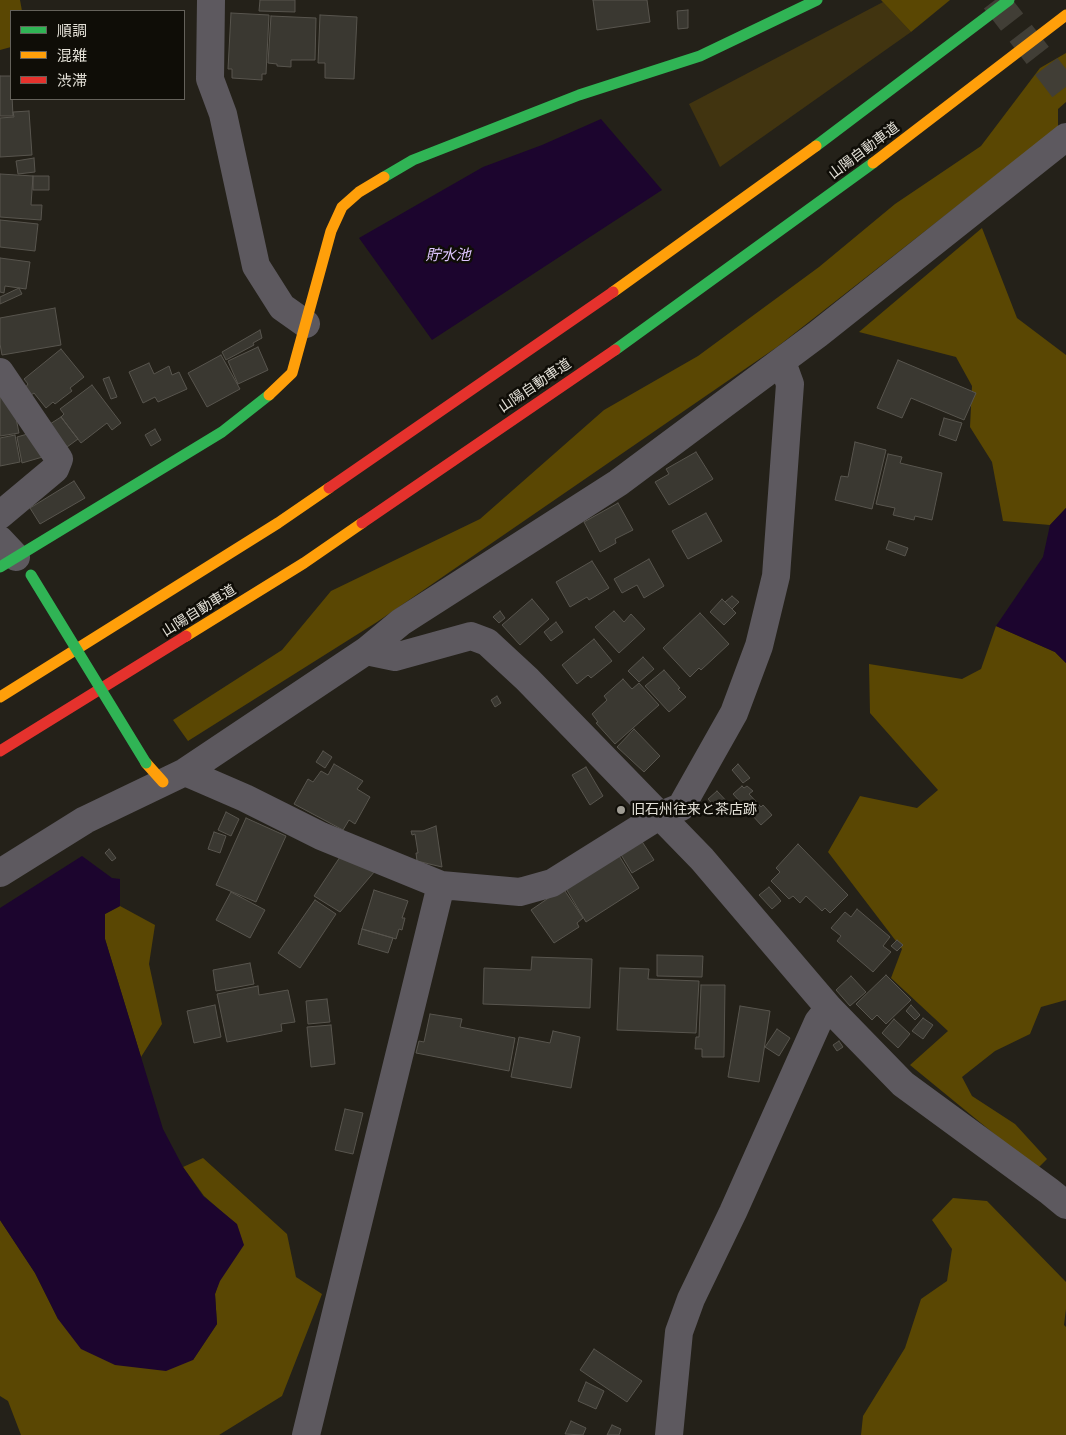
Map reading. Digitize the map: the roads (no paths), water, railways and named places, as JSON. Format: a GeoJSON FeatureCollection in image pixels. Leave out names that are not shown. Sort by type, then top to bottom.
{"type":"FeatureCollection","features":[{"type":"Feature","properties":{"kind":"main road"},"geometry":{"type":"LineString","coordinates":[[165,772],[12,560],[222,432],[271,394],[292,373],[331,231],[342,207],[359,192],[413,160],[579,95],[700,56],[817,0]]}},
{"type":"Feature","properties":{"kind":"main road"},"geometry":{"type":"LineString","coordinates":[[0,697],[278,523],[613,293],[835,132],[1009,0]]}},
{"type":"Feature","properties":{"kind":"main road","name":"山陽自動車道"},"geometry":{"type":"LineString","coordinates":[[0,751],[304,563],[650,326],[871,165],[1066,16]]}},
{"type":"Feature","properties":{"kind":"street"},"geometry":{"type":"LineString","coordinates":[[211,0],[210,78],[223,114],[256,266],[282,306],[306,324]]}},
{"type":"Feature","properties":{"kind":"street"},"geometry":{"type":"LineString","coordinates":[[0,873],[366,651],[401,622],[618,483],[782,362],[1066,137]]}},
{"type":"Feature","properties":{"kind":"street"},"geometry":{"type":"LineString","coordinates":[[165,772],[245,798],[321,836],[441,885],[520,892],[552,883],[659,816],[681,807],[734,713],[759,646],[776,576],[790,384],[782,362]]}},
{"type":"Feature","properties":{"kind":"street"},"geometry":{"type":"LineString","coordinates":[[0,372],[59,459],[55,469],[0,515]]}},
{"type":"Feature","properties":{"kind":"street"},"geometry":{"type":"LineString","coordinates":[[366,651],[395,657],[471,636],[488,642],[527,679],[702,858],[829,1008],[903,1084],[1066,1205]]}},
{"type":"Feature","properties":{"kind":"street"},"geometry":{"type":"LineString","coordinates":[[306,1435],[441,885]]}},
{"type":"Feature","properties":{"kind":"street"},"geometry":{"type":"LineString","coordinates":[[669,1435],[679,1332],[691,1299],[733,1212],[818,1022],[829,1008]]}},
{"type":"Feature","properties":{"kind":"water","name":"貯水池"},"geometry":{"type":"Polygon","coordinates":[[[601,119],[662,190],[432,340],[359,238],[483,167],[542,145],[601,119]]]}},
{"type":"Feature","properties":{"kind":"water"},"geometry":{"type":"Polygon","coordinates":[[[1066,508],[1066,663],[1055,652],[996,626],[1043,557],[1050,525],[1066,508]]]}},
{"type":"Feature","properties":{"kind":"water"},"geometry":{"type":"Polygon","coordinates":[[[82,856],[112,878],[120,879],[120,906],[105,914],[105,939],[163,1129],[183,1167],[203,1196],[237,1224],[244,1245],[220,1281],[215,1294],[217,1324],[193,1360],[166,1371],[115,1365],[81,1349],[58,1319],[35,1273],[0,1220],[0,908],[82,856]]]}},
{"type":"Feature","properties":{"kind":"tunnel"},"geometry":{"type":"LineString","coordinates":[[995,0],[1066,92]]}},
{"type":"Feature","properties":{"kind":"place","name":"旧石州往来と茶店跡"},"geometry":{"type":"Point","coordinates":[621,810]}}]}
